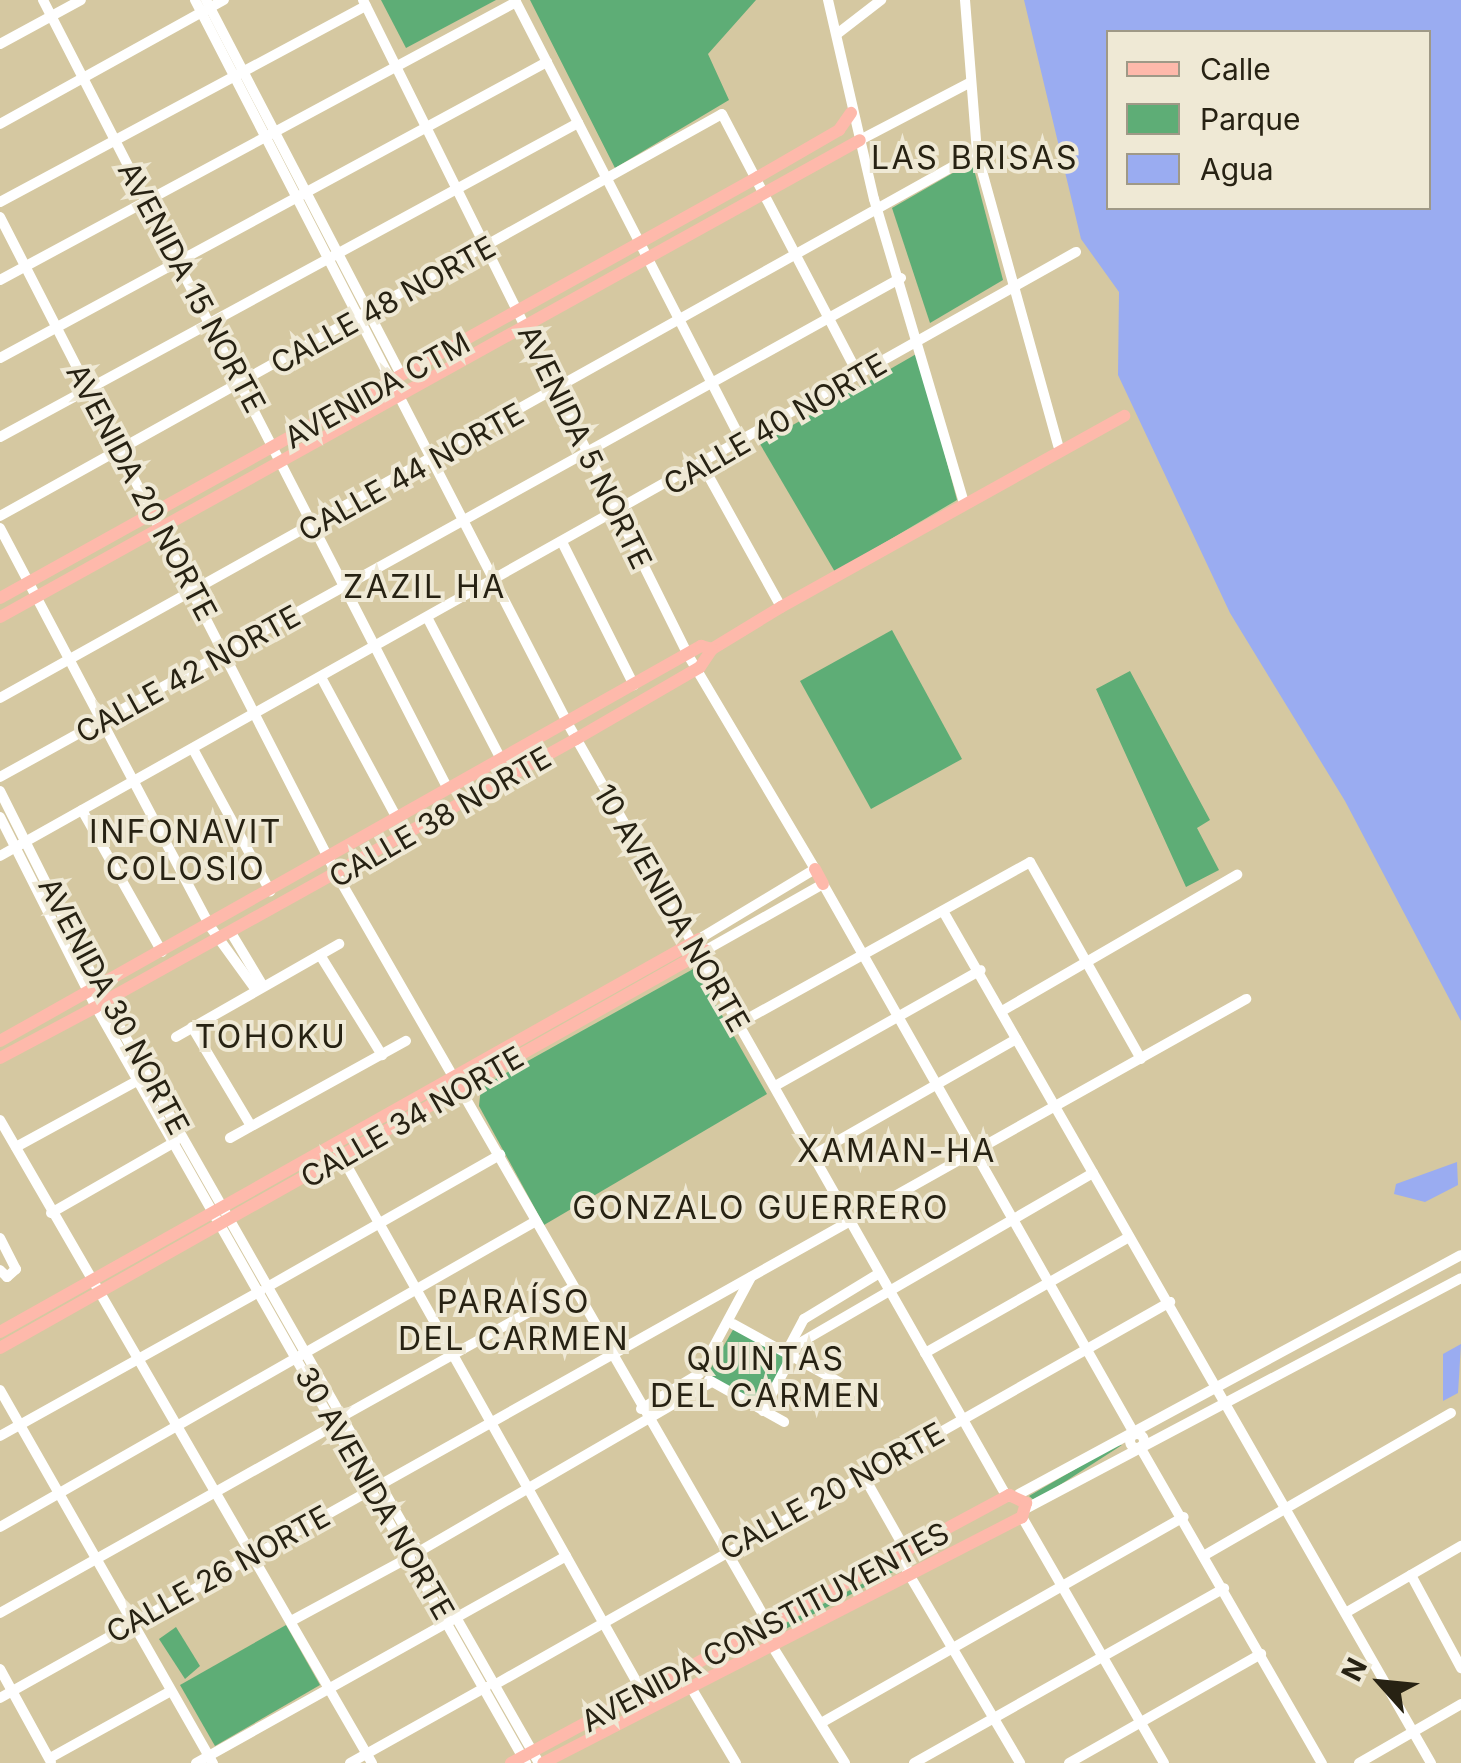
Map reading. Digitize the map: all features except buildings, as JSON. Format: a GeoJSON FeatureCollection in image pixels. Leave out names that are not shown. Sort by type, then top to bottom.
{"type":"FeatureCollection","features":[{"type":"Feature","properties":{"kind":"main road","name":"AVENIDA CTM"},"geometry":{"type":"LineString","coordinates":[[0,598],[156,513],[405,391],[636,245],[839,130],[850,113]]}},
{"type":"Feature","properties":{"kind":"main road"},"geometry":{"type":"LineString","coordinates":[[516,322],[644,261],[860,140]]}},
{"type":"Feature","properties":{"kind":"main road","name":"AVENIDA CTM"},"geometry":{"type":"LineString","coordinates":[[0,617],[164,526],[397,378],[516,322]]}},
{"type":"Feature","properties":{"kind":"main road","name":"CALLE 38 NORTE"},"geometry":{"type":"LineString","coordinates":[[0,1058],[162,952],[270,890],[688,655],[712,649],[1058,446],[1124,416]]}},
{"type":"Feature","properties":{"kind":"main road","name":"CALLE 38 NORTE"},"geometry":{"type":"LineString","coordinates":[[0,1041],[227,937],[700,668],[712,649]]}},
{"type":"Feature","properties":{"kind":"main road"},"geometry":{"type":"LineString","coordinates":[[448,790],[454,806]]}},
{"type":"Feature","properties":{"kind":"main road","name":"AVENIDA 5 NORTE"},"geometry":{"type":"LineString","coordinates":[[814,869],[823,884]]}},
{"type":"Feature","properties":{"kind":"main road","name":"CALLE 34 NORTE"},"geometry":{"type":"LineString","coordinates":[[0,1348],[98,1286],[698,948]]}},
{"type":"Feature","properties":{"kind":"main road","name":"CALLE 34 NORTE"},"geometry":{"type":"LineString","coordinates":[[0,1332],[98,1286]]}},
{"type":"Feature","properties":{"kind":"main road"},"geometry":{"type":"LineString","coordinates":[[1013,1495],[1025,1513]]}},
{"type":"Feature","properties":{"kind":"main road","name":"AVENIDA CONSTITUYENTES"},"geometry":{"type":"LineString","coordinates":[[529,1760],[641,1690],[762,1630],[1013,1495]]}},
{"type":"Feature","properties":{"kind":"main road","name":"AVENIDA CONSTITUYENTES"},"geometry":{"type":"LineString","coordinates":[[529,1760],[649,1704],[1025,1513]]}},
{"type":"Feature","properties":{"kind":"street","name":"AVENIDA 15 NORTE"},"geometry":{"type":"LineString","coordinates":[[42,0],[317,524],[448,790]]}},
{"type":"Feature","properties":{"kind":"street"},"geometry":{"type":"LineString","coordinates":[[0,44],[81,0]]}},
{"type":"Feature","properties":{"kind":"street","name":"10 AVENIDA NORTE"},"geometry":{"type":"LineString","coordinates":[[195,0],[206,7],[362,318],[405,391],[576,740],[698,948],[878,1274],[1013,1495]]}},
{"type":"Feature","properties":{"kind":"street"},"geometry":{"type":"LineString","coordinates":[[0,124],[224,0]]}},
{"type":"Feature","properties":{"kind":"street"},"geometry":{"type":"LineString","coordinates":[[828,0],[838,34],[850,113],[881,206],[964,502]]}},
{"type":"Feature","properties":{"kind":"street"},"geometry":{"type":"LineString","coordinates":[[838,34],[882,0]]}},
{"type":"Feature","properties":{"kind":"street"},"geometry":{"type":"LineString","coordinates":[[965,0],[976,153],[1058,446]]}},
{"type":"Feature","properties":{"kind":"street"},"geometry":{"type":"LineString","coordinates":[[0,280],[268,132],[516,2],[608,181],[676,326],[712,383],[743,444]]}},
{"type":"Feature","properties":{"kind":"street"},"geometry":{"type":"LineString","coordinates":[[0,202],[365,3]]}},
{"type":"Feature","properties":{"kind":"street","name":"AVENIDA 5 NORTE"},"geometry":{"type":"LineString","coordinates":[[365,3],[516,322],[588,452],[688,655],[700,668],[814,869]]}},
{"type":"Feature","properties":{"kind":"street"},"geometry":{"type":"LineString","coordinates":[[0,358],[547,62]]}},
{"type":"Feature","properties":{"kind":"street"},"geometry":{"type":"LineString","coordinates":[[860,140],[971,82]]}},
{"type":"Feature","properties":{"kind":"street","name":"CALLE 48 NORTE"},"geometry":{"type":"LineString","coordinates":[[0,516],[362,318],[722,114],[758,177]]}},
{"type":"Feature","properties":{"kind":"street"},"geometry":{"type":"LineString","coordinates":[[0,437],[452,188],[578,123]]}},
{"type":"Feature","properties":{"kind":"street","name":"CALLE 44 NORTE"},"geometry":{"type":"LineString","coordinates":[[0,698],[676,326],[976,153]]}},
{"type":"Feature","properties":{"kind":"street"},"geometry":{"type":"LineString","coordinates":[[758,177],[858,374]]}},
{"type":"Feature","properties":{"kind":"street","name":"AVENIDA 20 NORTE"},"geometry":{"type":"LineString","coordinates":[[0,217],[118,449],[164,526],[337,875]]}},
{"type":"Feature","properties":{"kind":"street","name":"CALLE 40 NORTE"},"geometry":{"type":"LineString","coordinates":[[0,856],[743,444],[858,374],[1014,293],[1076,252]]}},
{"type":"Feature","properties":{"kind":"street","name":"CALLE 42 NORTE"},"geometry":{"type":"LineString","coordinates":[[0,777],[900,278]]}},
{"type":"Feature","properties":{"kind":"street"},"geometry":{"type":"LineString","coordinates":[[703,466],[780,607]]}},
{"type":"Feature","properties":{"kind":"street"},"geometry":{"type":"LineString","coordinates":[[0,528],[209,925],[227,937],[259,988]]}},
{"type":"Feature","properties":{"kind":"street"},"geometry":{"type":"LineString","coordinates":[[564,544],[634,685]]}},
{"type":"Feature","properties":{"kind":"street"},"geometry":{"type":"LineString","coordinates":[[428,619],[501,759]]}},
{"type":"Feature","properties":{"kind":"street"},"geometry":{"type":"LineString","coordinates":[[322,680],[397,818]]}},
{"type":"Feature","properties":{"kind":"street"},"geometry":{"type":"LineString","coordinates":[[193,750],[270,890]]}},
{"type":"Feature","properties":{"kind":"street","name":"AVENIDA 30 NORTE"},"geometry":{"type":"LineString","coordinates":[[0,791],[20,845],[139,1080],[222,1216]]}},
{"type":"Feature","properties":{"kind":"street"},"geometry":{"type":"LineString","coordinates":[[82,810],[162,952]]}},
{"type":"Feature","properties":{"kind":"street","name":"AVENIDA 30 NORTE"},"geometry":{"type":"LineString","coordinates":[[0,817],[20,845]]}},
{"type":"Feature","properties":{"kind":"street"},"geometry":{"type":"LineString","coordinates":[[738,1024],[1030,862],[1084,964],[1141,1059]]}},
{"type":"Feature","properties":{"kind":"street","name":"CALLE 34 NORTE"},"geometry":{"type":"LineString","coordinates":[[698,948],[814,869]]}},
{"type":"Feature","properties":{"kind":"street"},"geometry":{"type":"LineString","coordinates":[[337,875],[459,1081],[572,1288],[724,1551],[762,1630],[774,1641],[844,1763]]}},
{"type":"Feature","properties":{"kind":"street"},"geometry":{"type":"LineString","coordinates":[[1002,1011],[1237,875]]}},
{"type":"Feature","properties":{"kind":"street"},"geometry":{"type":"LineString","coordinates":[[823,884],[1134,1433],[1130,1443],[1140,1448],[1183,1517],[1322,1763]]}},
{"type":"Feature","properties":{"kind":"street","name":"CALLE 34 NORTE"},"geometry":{"type":"LineString","coordinates":[[698,948],[823,884]]}},
{"type":"Feature","properties":{"kind":"street"},"geometry":{"type":"LineString","coordinates":[[944,911],[981,970],[1129,1237],[1219,1386],[1431,1763]]}},
{"type":"Feature","properties":{"kind":"street"},"geometry":{"type":"LineString","coordinates":[[176,1037],[340,944]]}},
{"type":"Feature","properties":{"kind":"street"},"geometry":{"type":"LineString","coordinates":[[320,955],[382,1055]]}},
{"type":"Feature","properties":{"kind":"street"},"geometry":{"type":"LineString","coordinates":[[774,1086],[981,970]]}},
{"type":"Feature","properties":{"kind":"street","name":"AVENIDA 30 NORTE"},"geometry":{"type":"LineString","coordinates":[[98,997],[222,1216]]}},
{"type":"Feature","properties":{"kind":"street","name":"CALLE 26 NORTE"},"geometry":{"type":"LineString","coordinates":[[0,1698],[131,1620],[377,1487],[1246,999]]}},
{"type":"Feature","properties":{"kind":"street"},"geometry":{"type":"LineString","coordinates":[[192,1028],[251,1126]]}},
{"type":"Feature","properties":{"kind":"street"},"geometry":{"type":"LineString","coordinates":[[813,1154],[1016,1039]]}},
{"type":"Feature","properties":{"kind":"street"},"geometry":{"type":"LineString","coordinates":[[230,1138],[406,1041]]}},
{"type":"Feature","properties":{"kind":"street"},"geometry":{"type":"LineString","coordinates":[[16,1147],[139,1080]]}},
{"type":"Feature","properties":{"kind":"street"},"geometry":{"type":"LineString","coordinates":[[0,1120],[50,1213],[182,1426],[248,1556],[293,1620],[370,1758]]}},
{"type":"Feature","properties":{"kind":"street"},"geometry":{"type":"LineString","coordinates":[[50,1213],[175,1142]]}},
{"type":"Feature","properties":{"kind":"street"},"geometry":{"type":"LineString","coordinates":[[339,1150],[422,1286],[490,1424],[649,1704]]}},
{"type":"Feature","properties":{"kind":"street"},"geometry":{"type":"LineString","coordinates":[[0,1436],[500,1155]]}},
{"type":"Feature","properties":{"kind":"street"},"geometry":{"type":"LineString","coordinates":[[789,1354],[886,1287],[1092,1173]]}},
{"type":"Feature","properties":{"kind":"street"},"geometry":{"type":"LineString","coordinates":[[222,1216],[302,1355]]}},
{"type":"Feature","properties":{"kind":"street"},"geometry":{"type":"LineString","coordinates":[[0,1527],[536,1221]]}},
{"type":"Feature","properties":{"kind":"street"},"geometry":{"type":"LineString","coordinates":[[925,1353],[1129,1237]]}},
{"type":"Feature","properties":{"kind":"street"},"geometry":{"type":"LineString","coordinates":[[0,1238],[16,1270],[7,1277],[0,1270]]}},
{"type":"Feature","properties":{"kind":"street","name":"AVENIDA CONSTITUYENTES"},"geometry":{"type":"LineString","coordinates":[[1013,1495],[1455,1258],[1461,1279],[1388,1314],[1025,1513]]}},
{"type":"Feature","properties":{"kind":"street"},"geometry":{"type":"LineString","coordinates":[[763,1411],[804,1320],[878,1274]]}},
{"type":"Feature","properties":{"kind":"street"},"geometry":{"type":"LineString","coordinates":[[293,1620],[528,1488],[644,1415],[700,1374],[733,1324],[752,1276]]}},
{"type":"Feature","properties":{"kind":"street"},"geometry":{"type":"LineString","coordinates":[[1403,1286],[1410,1303]]}},
{"type":"Feature","properties":{"kind":"street"},"geometry":{"type":"LineString","coordinates":[[0,1613],[572,1288]]}},
{"type":"Feature","properties":{"kind":"street"},"geometry":{"type":"LineString","coordinates":[[1380,1299],[1388,1314]]}},
{"type":"Feature","properties":{"kind":"street","name":"CALLE 20 NORTE"},"geometry":{"type":"LineString","coordinates":[[350,1763],[370,1758],[601,1619],[1170,1302]]}},
{"type":"Feature","properties":{"kind":"street"},"geometry":{"type":"LineString","coordinates":[[1362,1309],[1372,1324]]}},
{"type":"Feature","properties":{"kind":"street"},"geometry":{"type":"LineString","coordinates":[[733,1324],[879,1404]]}},
{"type":"Feature","properties":{"kind":"street","name":"30 AVENIDA NORTE"},"geometry":{"type":"LineString","coordinates":[[302,1355],[491,1686],[529,1760]]}},
{"type":"Feature","properties":{"kind":"street"},"geometry":{"type":"LineString","coordinates":[[700,1374],[784,1422]]}},
{"type":"Feature","properties":{"kind":"street"},"geometry":{"type":"LineString","coordinates":[[644,1415],[712,1382]]}},
{"type":"Feature","properties":{"kind":"street"},"geometry":{"type":"LineString","coordinates":[[0,1390],[211,1759]]}},
{"type":"Feature","properties":{"kind":"street"},"geometry":{"type":"LineString","coordinates":[[1204,1555],[1450,1414]]}},
{"type":"Feature","properties":{"kind":"street","name":"30 AVENIDA NORTE"},"geometry":{"type":"LineString","coordinates":[[339,1421],[358,1443],[377,1487]]}},
{"type":"Feature","properties":{"kind":"street"},"geometry":{"type":"LineString","coordinates":[[864,1475],[906,1553],[907,1571],[1020,1763]]}},
{"type":"Feature","properties":{"kind":"street"},"geometry":{"type":"LineString","coordinates":[[1025,1513],[1061,1586],[1164,1763]]}},
{"type":"Feature","properties":{"kind":"street"},"geometry":{"type":"LineString","coordinates":[[821,1723],[1183,1517]]}},
{"type":"Feature","properties":{"kind":"street"},"geometry":{"type":"LineString","coordinates":[[1347,1612],[1461,1546]]}},
{"type":"Feature","properties":{"kind":"street"},"geometry":{"type":"LineString","coordinates":[[196,1763],[211,1759],[330,1686],[566,1556]]}},
{"type":"Feature","properties":{"kind":"street"},"geometry":{"type":"LineString","coordinates":[[1411,1576],[1461,1668]]}},
{"type":"Feature","properties":{"kind":"street"},"geometry":{"type":"LineString","coordinates":[[914,1763],[1224,1588]]}},
{"type":"Feature","properties":{"kind":"street"},"geometry":{"type":"LineString","coordinates":[[1069,1763],[1261,1654]]}},
{"type":"Feature","properties":{"kind":"street"},"geometry":{"type":"LineString","coordinates":[[0,1669],[51,1761],[171,1692]]}},
{"type":"Feature","properties":{"kind":"street"},"geometry":{"type":"LineString","coordinates":[[689,1683],[736,1763]]}},
{"type":"Feature","properties":{"kind":"street"},"geometry":{"type":"LineString","coordinates":[[1360,1763],[1461,1704]]}},
{"type":"Feature","properties":{"kind":"green space"},"geometry":{"type":"Polygon","coordinates":[[[381,0],[496,0],[406,48],[381,0]]]}},
{"type":"Feature","properties":{"kind":"green space"},"geometry":{"type":"Polygon","coordinates":[[[530,0],[756,0],[708,54],[729,100],[615,168],[530,0]]]}},
{"type":"Feature","properties":{"kind":"green space"},"geometry":{"type":"Polygon","coordinates":[[[972,162],[1003,280],[930,323],[892,208],[972,162]]]}},
{"type":"Feature","properties":{"kind":"green space"},"geometry":{"type":"Polygon","coordinates":[[[918,353],[957,500],[835,572],[760,444],[918,353]]]}},
{"type":"Feature","properties":{"kind":"green space"},"geometry":{"type":"Polygon","coordinates":[[[892,630],[962,759],[871,809],[800,681],[892,630]]]}},
{"type":"Feature","properties":{"kind":"green space"},"geometry":{"type":"Polygon","coordinates":[[[1130,671],[1210,820],[1197,828],[1219,870],[1186,887],[1096,689],[1130,671]]]}},
{"type":"Feature","properties":{"kind":"green space"},"geometry":{"type":"Polygon","coordinates":[[[695,968],[767,1094],[544,1225],[479,1106],[481,1087],[695,968]]]}},
{"type":"Feature","properties":{"kind":"green space"},"geometry":{"type":"Polygon","coordinates":[[[734,1328],[787,1357],[759,1406],[707,1375],[734,1328]]]}},
{"type":"Feature","properties":{"kind":"green space"},"geometry":{"type":"Polygon","coordinates":[[[1122,1445],[1035,1501],[1029,1496],[1115,1446],[1122,1445]]]}},
{"type":"Feature","properties":{"kind":"green space"},"geometry":{"type":"Polygon","coordinates":[[[899,1565],[897,1570],[778,1633],[776,1628],[899,1565]]]}},
{"type":"Feature","properties":{"kind":"green space"},"geometry":{"type":"Polygon","coordinates":[[[286,1625],[320,1685],[215,1746],[180,1685],[286,1625]]]}},
{"type":"Feature","properties":{"kind":"green space"},"geometry":{"type":"Polygon","coordinates":[[[176,1627],[200,1666],[185,1679],[159,1639],[176,1627]]]}},
{"type":"Feature","properties":{"kind":"water"},"geometry":{"type":"Polygon","coordinates":[[[1024,0],[1461,0],[1461,1021],[1345,801],[1230,613],[1118,375],[1119,292],[1081,239],[1024,0]]]}},
{"type":"Feature","properties":{"kind":"water"},"geometry":{"type":"Polygon","coordinates":[[[1457,1162],[1458,1185],[1425,1202],[1394,1194],[1396,1184],[1457,1162]]]}},
{"type":"Feature","properties":{"kind":"water"},"geometry":{"type":"Polygon","coordinates":[[[1461,1344],[1458,1393],[1443,1401],[1443,1354],[1461,1344]]]}},
{"type":"Feature","properties":{"kind":"district","name":"LAS BRISAS"},"geometry":{"type":"Point","coordinates":[975,158]}},
{"type":"Feature","properties":{"kind":"district","name":"ZAZIL HA"},"geometry":{"type":"Point","coordinates":[425,587]}},
{"type":"Feature","properties":{"kind":"district","name":"INFONAVIT COLOSIO"},"geometry":{"type":"Point","coordinates":[186,852]}},
{"type":"Feature","properties":{"kind":"district","name":"TOHOKU"},"geometry":{"type":"Point","coordinates":[271,1037]}},
{"type":"Feature","properties":{"kind":"district","name":"XAMAN-HA"},"geometry":{"type":"Point","coordinates":[897,1151]}},
{"type":"Feature","properties":{"kind":"district","name":"GONZALO GUERRERO"},"geometry":{"type":"Point","coordinates":[761,1208]}},
{"type":"Feature","properties":{"kind":"district","name":"PARAÍSO DEL CARMEN"},"geometry":{"type":"Point","coordinates":[514,1322]}},
{"type":"Feature","properties":{"kind":"district","name":"QUINTAS DEL CARMEN"},"geometry":{"type":"Point","coordinates":[766,1378]}}]}
